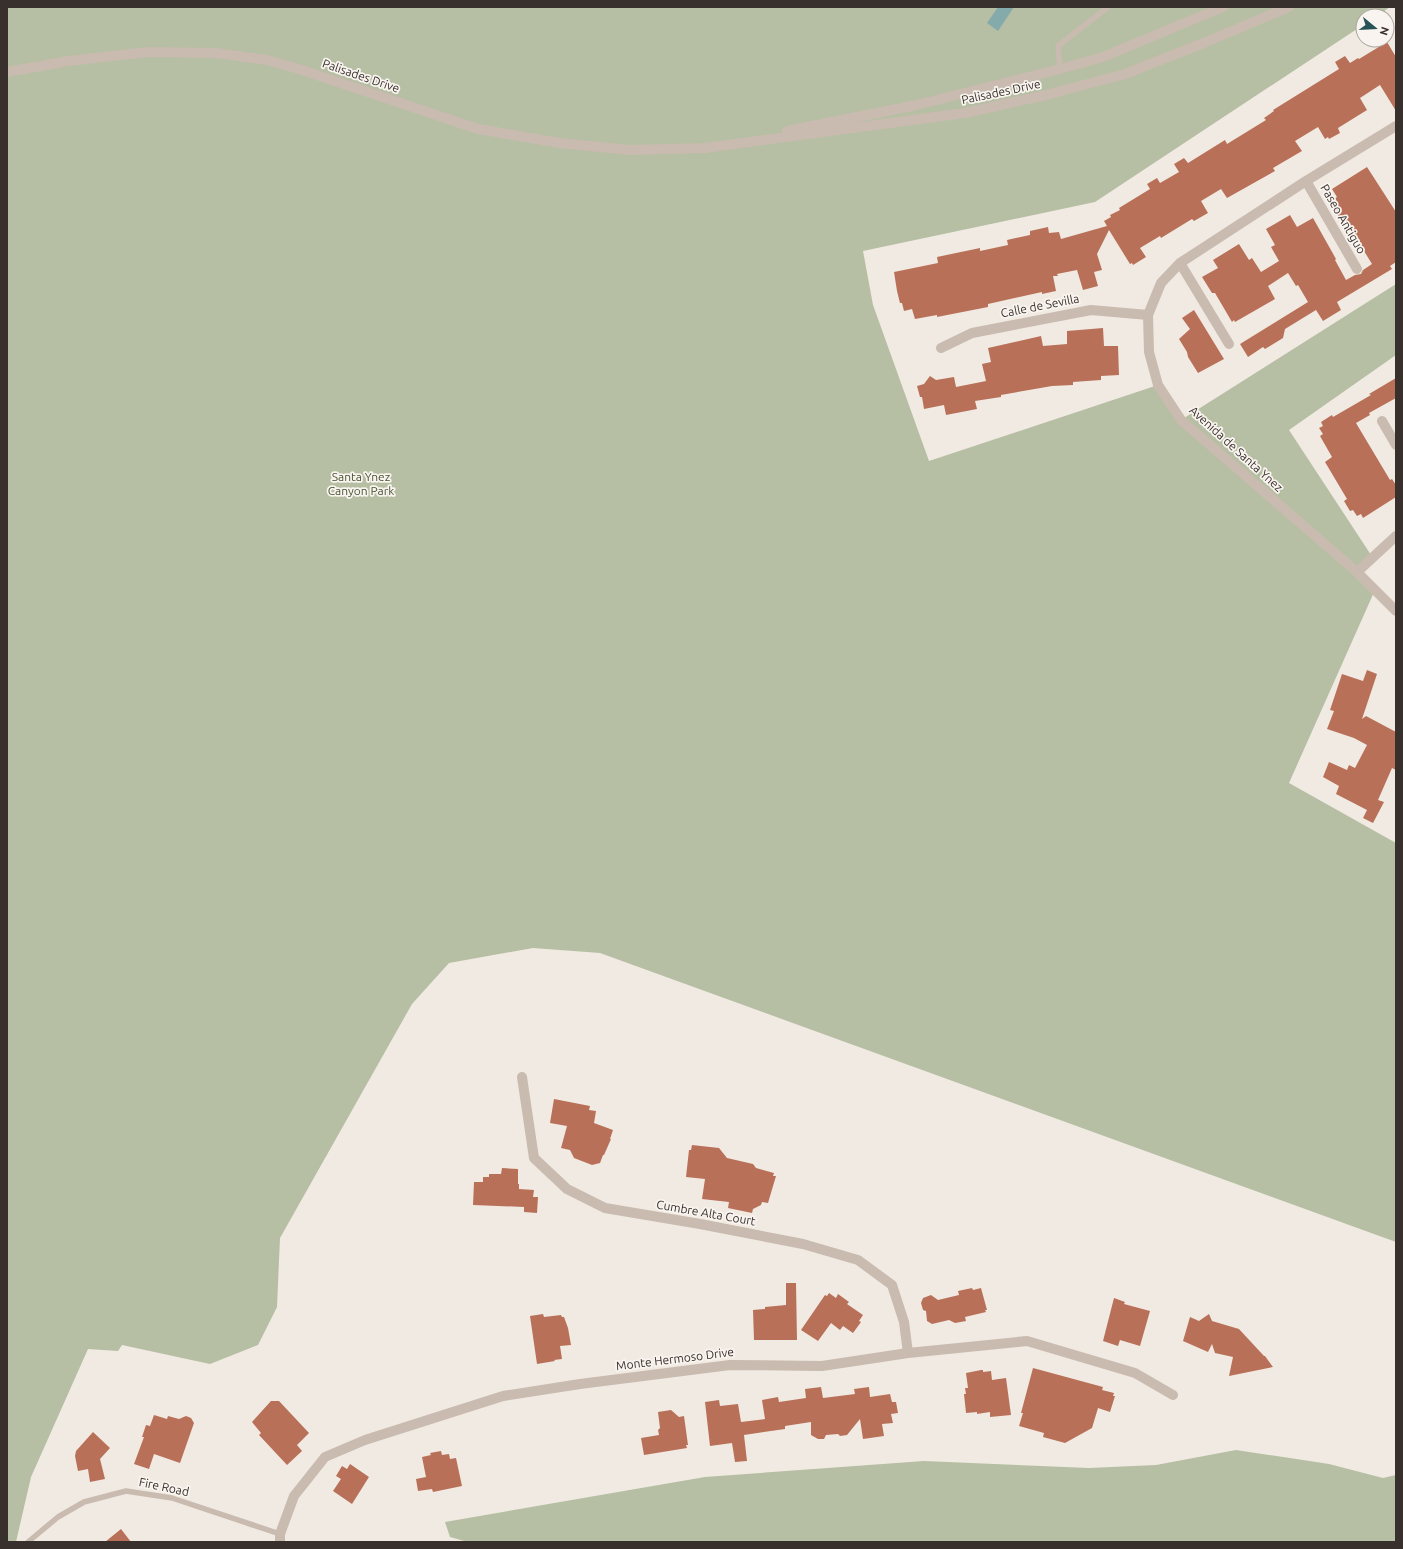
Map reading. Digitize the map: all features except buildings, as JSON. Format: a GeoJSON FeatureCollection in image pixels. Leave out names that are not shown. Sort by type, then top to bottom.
{"type":"FeatureCollection","features":[{"type":"Feature","properties":{"kind":"street","name":"Palisades Drive"},"geometry":{"type":"LineString","coordinates":[[7,72],[69,61],[148,52],[216,53],[267,60],[299,69],[478,129],[560,143],[629,150],[705,148],[965,113],[1046,95],[1125,74],[1200,45],[1289,7]]}},
{"type":"Feature","properties":{"kind":"street","name":"Palisades Drive"},"geometry":{"type":"LineString","coordinates":[[705,148],[917,105],[1060,69],[1103,57],[1219,8]]}},
{"type":"Feature","properties":{"kind":"street","name":"Avenida de Santa Ynez"},"geometry":{"type":"LineString","coordinates":[[1396,126],[1306,181],[1180,263],[1161,283],[1148,315],[1149,352],[1158,385],[1181,420],[1357,572],[1396,611]]}},
{"type":"Feature","properties":{"kind":"street","name":"Paseo Antiguo"},"geometry":{"type":"LineString","coordinates":[[1306,181],[1357,269]]}},
{"type":"Feature","properties":{"kind":"street"},"geometry":{"type":"LineString","coordinates":[[1180,263],[1229,344]]}},
{"type":"Feature","properties":{"kind":"street","name":"Calle de Sevilla"},"geometry":{"type":"LineString","coordinates":[[941,348],[972,332],[1091,310],[1148,315]]}},
{"type":"Feature","properties":{"kind":"street"},"geometry":{"type":"LineString","coordinates":[[1382,421],[1396,445]]}},
{"type":"Feature","properties":{"kind":"street"},"geometry":{"type":"LineString","coordinates":[[1357,572],[1396,536]]}},
{"type":"Feature","properties":{"kind":"street","name":"Cumbre Alta Court"},"geometry":{"type":"LineString","coordinates":[[522,1077],[534,1158],[567,1189],[605,1208],[700,1224],[803,1244],[858,1260],[892,1285],[904,1322],[908,1353]]}},
{"type":"Feature","properties":{"kind":"street","name":"Monte Hermoso Drive"},"geometry":{"type":"LineString","coordinates":[[280,1538],[294,1496],[325,1457],[365,1440],[503,1396],[730,1364],[822,1366],[908,1353],[1027,1341],[1135,1373],[1173,1395]]}},
{"type":"Feature","properties":{"kind":"lane"},"geometry":{"type":"LineString","coordinates":[[1060,69],[1058,46],[1108,7]]}},
{"type":"Feature","properties":{"kind":"lane","name":"Fire Road"},"geometry":{"type":"LineString","coordinates":[[28,1542],[58,1517],[84,1502],[126,1491],[172,1498],[280,1538]]}},
{"type":"Feature","properties":{"kind":"green space","name":"Santa Ynez Canyon Park"},"geometry":{"type":"Polygon","coordinates":[[[7,7],[1390,7],[1355,8],[1355,30],[1095,202],[863,251],[873,305],[929,461],[1158,385],[1181,420],[1396,284],[1396,355],[1289,430],[1373,558],[1357,572],[1375,590],[1289,783],[1396,843],[1396,1242],[600,953],[533,948],[449,963],[412,1004],[280,1238],[277,1307],[258,1345],[210,1364],[122,1345],[118,1351],[88,1349],[31,1477],[16,1542],[7,1542],[7,7]]]}},
{"type":"Feature","properties":{"kind":"green space"},"geometry":{"type":"Polygon","coordinates":[[[1236,1450],[1329,1464],[1383,1478],[1396,1475],[1396,1542],[468,1542],[450,1537],[445,1522],[705,1477],[924,1461],[1089,1468],[1156,1465],[1236,1450]]]}},
{"type":"Feature","properties":{"kind":"water"},"geometry":{"type":"Polygon","coordinates":[[[998,7],[1014,7],[998,31],[987,23],[998,7]]]}}]}
